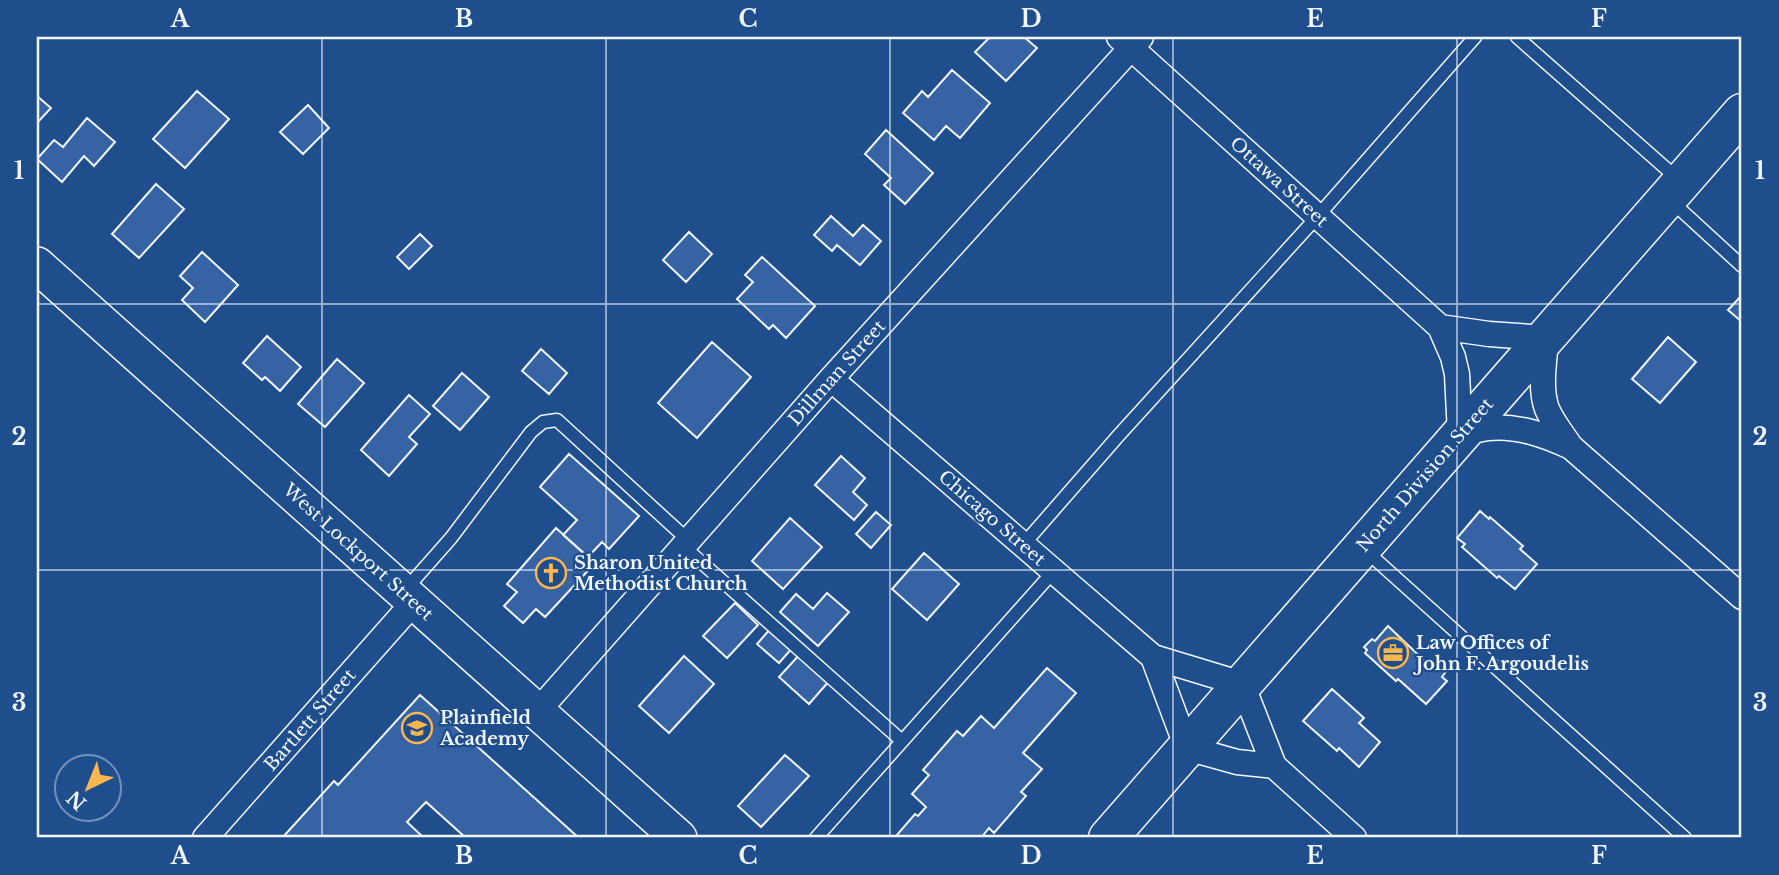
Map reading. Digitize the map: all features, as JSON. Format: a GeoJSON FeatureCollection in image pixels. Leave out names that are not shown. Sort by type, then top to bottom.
{"type":"FeatureCollection","features":[{"type":"Feature","properties":{"kind":"main road","name":"North Division Street"},"geometry":{"type":"LineString","coordinates":[[1108,838],[1742,113]]}},
{"type":"Feature","properties":{"kind":"main road","name":"West Lockport Street"},"geometry":{"type":"LineString","coordinates":[[37,265],[679,838]]}},
{"type":"Feature","properties":{"kind":"street","name":"Ottawa Street"},"geometry":{"type":"LineString","coordinates":[[1130,41],[1317,217],[1440,327],[1457,374],[1460,434]]}},
{"type":"Feature","properties":{"kind":"street","name":"Dillman Street"},"geometry":{"type":"LineString","coordinates":[[537,712],[1130,41]]}},
{"type":"Feature","properties":{"kind":"street"},"geometry":{"type":"LineString","coordinates":[[1440,327],[1546,338],[1543,388],[1546,407],[1571,447],[1742,597]]}},
{"type":"Feature","properties":{"kind":"street","name":"Chicago Street"},"geometry":{"type":"LineString","coordinates":[[831,379],[1153,657],[1242,684]]}},
{"type":"Feature","properties":{"kind":"street"},"geometry":{"type":"LineString","coordinates":[[1460,434],[1488,428],[1510,428],[1544,435],[1571,447]]}},
{"type":"Feature","properties":{"kind":"street","name":"Bartlett Street"},"geometry":{"type":"LineString","coordinates":[[205,838],[409,597]]}},
{"type":"Feature","properties":{"kind":"street","name":"Chicago Street"},"geometry":{"type":"LineString","coordinates":[[1153,657],[1188,748]]}},
{"type":"Feature","properties":{"kind":"street"},"geometry":{"type":"LineString","coordinates":[[1242,684],[1274,766],[1354,838]]}},
{"type":"Feature","properties":{"kind":"street"},"geometry":{"type":"LineString","coordinates":[[1188,748],[1237,762],[1274,766]]}},
{"type":"Feature","properties":{"kind":"lane"},"geometry":{"type":"LineString","coordinates":[[1023,545],[1475,37]]}},
{"type":"Feature","properties":{"kind":"lane"},"geometry":{"type":"LineString","coordinates":[[1517,37],[1674,190],[1742,266]]}},
{"type":"Feature","properties":{"kind":"lane"},"geometry":{"type":"LineString","coordinates":[[409,597],[531,432],[543,422],[557,420],[686,543],[902,741]]}},
{"type":"Feature","properties":{"kind":"lane"},"geometry":{"type":"LineString","coordinates":[[1362,547],[1685,838]]}},
{"type":"Feature","properties":{"kind":"lane"},"geometry":{"type":"LineString","coordinates":[[816,838],[1053,572]]}},
{"type":"Feature","properties":{"kind":"building"},"geometry":{"type":"Polygon","coordinates":[[[990,37],[1024,37],[1037,48],[1006,81],[975,52],[990,37]]]}},
{"type":"Feature","properties":{"kind":"building"},"geometry":{"type":"Polygon","coordinates":[[[952,70],[990,103],[960,138],[946,126],[934,140],[903,113],[922,91],[928,97],[952,70]]]}},
{"type":"Feature","properties":{"kind":"building"},"geometry":{"type":"Polygon","coordinates":[[[197,91],[229,119],[185,168],[153,139],[197,91]]]}},
{"type":"Feature","properties":{"kind":"building"},"geometry":{"type":"Polygon","coordinates":[[[37,96],[51,108],[37,123],[37,96]]]}},
{"type":"Feature","properties":{"kind":"building"},"geometry":{"type":"Polygon","coordinates":[[[308,105],[329,128],[303,154],[280,132],[308,105]]]}},
{"type":"Feature","properties":{"kind":"building"},"geometry":{"type":"Polygon","coordinates":[[[87,118],[115,142],[94,166],[84,156],[62,182],[37,159],[54,140],[63,147],[87,118]]]}},
{"type":"Feature","properties":{"kind":"building"},"geometry":{"type":"Polygon","coordinates":[[[886,130],[933,173],[905,204],[884,185],[891,178],[865,154],[886,130]]]}},
{"type":"Feature","properties":{"kind":"building"},"geometry":{"type":"Polygon","coordinates":[[[156,184],[184,209],[139,258],[112,234],[156,184]]]}},
{"type":"Feature","properties":{"kind":"building"},"geometry":{"type":"Polygon","coordinates":[[[831,216],[853,236],[863,225],[881,241],[860,265],[837,245],[832,251],[814,235],[831,216]]]}},
{"type":"Feature","properties":{"kind":"building"},"geometry":{"type":"Polygon","coordinates":[[[689,232],[712,254],[686,282],[663,260],[689,232]]]}},
{"type":"Feature","properties":{"kind":"building"},"geometry":{"type":"Polygon","coordinates":[[[420,234],[432,246],[409,269],[397,257],[420,234]]]}},
{"type":"Feature","properties":{"kind":"building"},"geometry":{"type":"Polygon","coordinates":[[[202,252],[238,285],[205,322],[182,300],[193,288],[180,276],[202,252]]]}},
{"type":"Feature","properties":{"kind":"building"},"geometry":{"type":"Polygon","coordinates":[[[762,257],[815,306],[786,338],[773,325],[769,329],[737,299],[753,282],[745,275],[762,257]]]}},
{"type":"Feature","properties":{"kind":"building"},"geometry":{"type":"Polygon","coordinates":[[[1742,295],[1742,322],[1728,310],[1742,295]]]}},
{"type":"Feature","properties":{"kind":"building"},"geometry":{"type":"Polygon","coordinates":[[[267,336],[301,367],[280,391],[265,377],[262,380],[243,363],[267,336]]]}},
{"type":"Feature","properties":{"kind":"building"},"geometry":{"type":"Polygon","coordinates":[[[1668,337],[1696,362],[1660,403],[1632,379],[1668,337]]]}},
{"type":"Feature","properties":{"kind":"building"},"geometry":{"type":"Polygon","coordinates":[[[712,342],[751,377],[697,438],[658,403],[712,342]]]}},
{"type":"Feature","properties":{"kind":"building"},"geometry":{"type":"Polygon","coordinates":[[[541,349],[567,373],[549,394],[522,371],[541,349]]]}},
{"type":"Feature","properties":{"kind":"building"},"geometry":{"type":"Polygon","coordinates":[[[337,359],[364,383],[325,427],[298,404],[337,359]]]}},
{"type":"Feature","properties":{"kind":"building"},"geometry":{"type":"Polygon","coordinates":[[[462,373],[489,397],[460,430],[433,406],[462,373]]]}},
{"type":"Feature","properties":{"kind":"building"},"geometry":{"type":"Polygon","coordinates":[[[409,395],[430,414],[409,437],[417,444],[389,476],[361,450],[409,395]]]}},
{"type":"Feature","properties":{"kind":"building"},"geometry":{"type":"Polygon","coordinates":[[[569,454],[639,516],[609,549],[602,542],[588,557],[563,535],[577,520],[540,487],[569,454]]]}},
{"type":"Feature","properties":{"kind":"building"},"geometry":{"type":"Polygon","coordinates":[[[841,456],[865,478],[853,492],[867,505],[854,520],[815,485],[841,456]]]}},
{"type":"Feature","properties":{"kind":"building"},"geometry":{"type":"Polygon","coordinates":[[[1480,511],[1523,546],[1520,549],[1537,564],[1515,589],[1499,576],[1497,578],[1462,547],[1465,544],[1457,538],[1480,511]]]}},
{"type":"Feature","properties":{"kind":"building"},"geometry":{"type":"Polygon","coordinates":[[[876,512],[891,525],[871,548],[856,534],[876,512]]]}},
{"type":"Feature","properties":{"kind":"building"},"geometry":{"type":"Polygon","coordinates":[[[790,518],[822,547],[783,589],[752,561],[790,518]]]}},
{"type":"Feature","properties":{"kind":"building","name":"Sharon United Methodist Church"},"geometry":{"type":"Polygon","coordinates":[[[556,528],[595,563],[545,617],[536,609],[523,623],[504,606],[517,592],[507,584],[556,528]]]}},
{"type":"Feature","properties":{"kind":"building"},"geometry":{"type":"Polygon","coordinates":[[[924,553],[959,584],[927,620],[892,589],[924,553]]]}},
{"type":"Feature","properties":{"kind":"building"},"geometry":{"type":"Polygon","coordinates":[[[827,593],[849,612],[818,646],[780,612],[796,594],[813,609],[827,593]]]}},
{"type":"Feature","properties":{"kind":"building"},"geometry":{"type":"Polygon","coordinates":[[[735,603],[758,625],[727,658],[703,636],[735,603]]]}},
{"type":"Feature","properties":{"kind":"building"},"geometry":{"type":"Polygon","coordinates":[[[1388,626],[1431,667],[1436,660],[1447,670],[1442,677],[1447,681],[1426,704],[1365,653],[1367,650],[1364,647],[1372,639],[1375,641],[1388,626]]]}},
{"type":"Feature","properties":{"kind":"building"},"geometry":{"type":"Polygon","coordinates":[[[772,627],[794,646],[779,663],[757,644],[772,627]]]}},
{"type":"Feature","properties":{"kind":"building"},"geometry":{"type":"Polygon","coordinates":[[[801,653],[830,680],[809,704],[779,677],[801,653]]]}},
{"type":"Feature","properties":{"kind":"building"},"geometry":{"type":"Polygon","coordinates":[[[684,656],[714,684],[669,733],[639,706],[684,656]]]}},
{"type":"Feature","properties":{"kind":"building"},"geometry":{"type":"Polygon","coordinates":[[[1047,668],[1076,693],[1023,753],[1042,769],[1021,792],[1026,796],[994,833],[989,828],[981,838],[896,836],[915,814],[918,816],[926,807],[912,794],[929,775],[923,770],[957,731],[963,736],[981,716],[994,728],[1047,668]]]}},
{"type":"Feature","properties":{"kind":"building"},"geometry":{"type":"Polygon","coordinates":[[[1332,689],[1364,718],[1359,723],[1380,742],[1359,767],[1303,721],[1332,689]]]}},
{"type":"Feature","properties":{"kind":"building"},"geometry":{"type":"Polygon","coordinates":[[[420,695],[579,838],[466,838],[426,802],[407,822],[422,838],[282,838],[334,781],[338,785],[420,695]]]}},
{"type":"Feature","properties":{"kind":"building"},"geometry":{"type":"Polygon","coordinates":[[[785,755],[809,776],[761,827],[738,806],[785,755]]]}},
{"type":"Feature","properties":{"kind":"place","name":"Sharon United Methodist Church"},"geometry":{"type":"Point","coordinates":[551,573]}},
{"type":"Feature","properties":{"kind":"place","name":"Law Offices of John F. Argoudelis"},"geometry":{"type":"Point","coordinates":[1393,653]}},
{"type":"Feature","properties":{"kind":"place","name":"Plainfield Academy"},"geometry":{"type":"Point","coordinates":[417,728]}}]}
